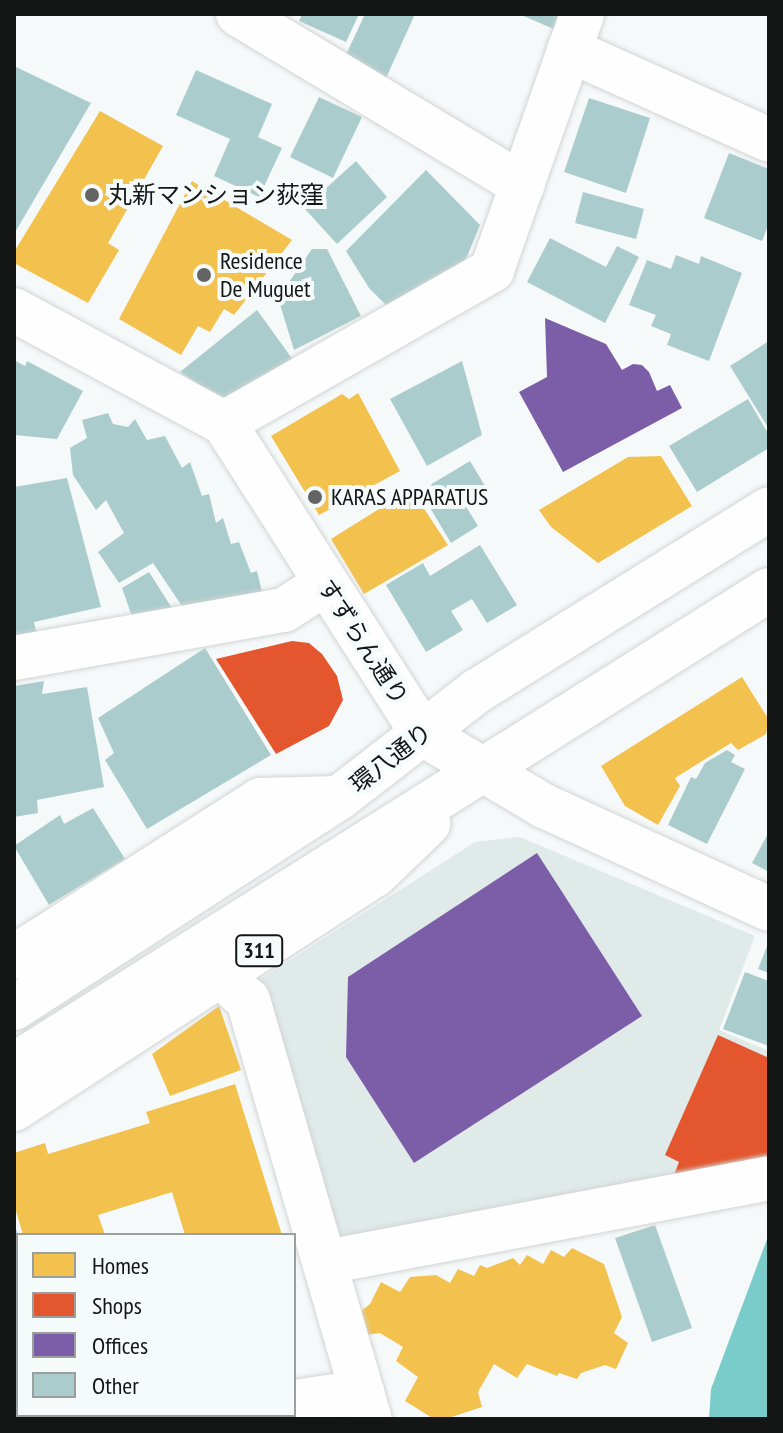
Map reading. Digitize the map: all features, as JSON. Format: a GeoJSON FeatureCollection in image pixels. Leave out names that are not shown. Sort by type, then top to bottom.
{"type":"FeatureCollection","features":[{"type":"Feature","properties":{"kind":"street"},"geometry":{"type":"LineString","coordinates":[[238,14],[523,185]]}},
{"type":"Feature","properties":{"kind":"street"},"geometry":{"type":"LineString","coordinates":[[224,423],[492,270],[576,32],[769,140]]}},
{"type":"Feature","properties":{"kind":"street","name":"すずらん通り"},"geometry":{"type":"LineString","coordinates":[[14,310],[224,423],[423,734],[544,806],[769,909]]}},
{"type":"Feature","properties":{"kind":"street","name":"環八通り"},"geometry":{"type":"LineString","coordinates":[[14,1008],[339,798],[477,691],[769,509]]}},
{"type":"Feature","properties":{"kind":"street"},"geometry":{"type":"LineString","coordinates":[[14,658],[284,610],[326,583]]}},
{"type":"Feature","properties":{"kind":"street","name":"311"},"geometry":{"type":"LineString","coordinates":[[14,1065],[769,590]]}},
{"type":"Feature","properties":{"kind":"street","name":"311"},"geometry":{"type":"LineString","coordinates":[[14,1109],[375,875],[483,768]]}},
{"type":"Feature","properties":{"kind":"street"},"geometry":{"type":"LineString","coordinates":[[14,957],[260,800],[339,798]]}},
{"type":"Feature","properties":{"kind":"street"},"geometry":{"type":"LineString","coordinates":[[221,976],[248,1000],[366,1406],[296,1402]]}},
{"type":"Feature","properties":{"kind":"street"},"geometry":{"type":"LineString","coordinates":[[326,1262],[769,1178]]}},
{"type":"Feature","properties":{"kind":"shaded area"},"geometry":{"type":"Polygon","coordinates":[[[520,837],[755,936],[719,1030],[769,1051],[769,1168],[333,1241],[256,982],[475,842],[520,837]]]}},
{"type":"Feature","properties":{"kind":"water"},"geometry":{"type":"Polygon","coordinates":[[[769,1234],[769,1419],[709,1419],[711,1389],[769,1234]]]}},
{"type":"Feature","properties":{"kind":"building: Homes","name":"丸新マンション荻窪"},"geometry":{"type":"Polygon","coordinates":[[[100,111],[163,146],[108,243],[119,250],[88,303],[14,263],[14,252],[100,111]]]}},
{"type":"Feature","properties":{"kind":"building: Homes","name":"Residence De Muguet"},"geometry":{"type":"Polygon","coordinates":[[[192,181],[292,240],[234,315],[224,309],[210,332],[198,326],[181,355],[119,319],[192,181]]]}},
{"type":"Feature","properties":{"kind":"building: Homes"},"geometry":{"type":"Polygon","coordinates":[[[358,393],[400,471],[319,515],[271,436],[342,394],[349,399],[358,393]]]}},
{"type":"Feature","properties":{"kind":"building: Homes"},"geometry":{"type":"Polygon","coordinates":[[[661,456],[692,506],[598,563],[551,527],[539,510],[628,457],[661,456]]]}},
{"type":"Feature","properties":{"kind":"building: Homes"},"geometry":{"type":"Polygon","coordinates":[[[411,489],[448,545],[364,594],[331,539],[411,489]]]}},
{"type":"Feature","properties":{"kind":"building: Homes"},"geometry":{"type":"Polygon","coordinates":[[[742,677],[769,720],[766,734],[738,750],[731,743],[675,778],[680,786],[658,825],[625,806],[601,766],[742,677]]]}},
{"type":"Feature","properties":{"kind":"building: Homes"},"geometry":{"type":"Polygon","coordinates":[[[219,1006],[241,1070],[170,1096],[152,1054],[219,1006]]]}},
{"type":"Feature","properties":{"kind":"building: Homes"},"geometry":{"type":"Polygon","coordinates":[[[235,1084],[281,1233],[184,1233],[172,1192],[98,1215],[104,1233],[22,1233],[14,1204],[14,1153],[45,1143],[48,1154],[150,1123],[146,1112],[235,1084]]]}},
{"type":"Feature","properties":{"kind":"building: Homes"},"geometry":{"type":"Polygon","coordinates":[[[572,1248],[604,1264],[622,1317],[614,1333],[628,1343],[616,1369],[605,1365],[581,1373],[577,1379],[559,1373],[557,1376],[527,1364],[517,1378],[494,1364],[478,1392],[482,1407],[445,1419],[434,1419],[405,1401],[418,1377],[396,1361],[403,1347],[380,1333],[365,1335],[361,1311],[370,1304],[381,1282],[400,1292],[410,1277],[436,1275],[450,1283],[458,1269],[474,1276],[480,1265],[487,1268],[513,1258],[520,1265],[527,1255],[543,1264],[551,1250],[564,1257],[572,1248]]]}},
{"type":"Feature","properties":{"kind":"building: Homes"},"geometry":{"type":"Polygon","coordinates":[[[16,1321],[16,1417],[29,1417],[14,1419],[16,1321]]]}},
{"type":"Feature","properties":{"kind":"building: Shops"},"geometry":{"type":"Polygon","coordinates":[[[292,641],[309,643],[322,654],[337,676],[343,700],[329,726],[276,754],[216,659],[292,641]]]}},
{"type":"Feature","properties":{"kind":"building: Shops"},"geometry":{"type":"Polygon","coordinates":[[[718,1035],[769,1058],[769,1158],[674,1175],[679,1162],[665,1155],[718,1035]]]}},
{"type":"Feature","properties":{"kind":"building: Offices"},"geometry":{"type":"Polygon","coordinates":[[[545,318],[606,344],[622,370],[633,364],[642,365],[649,372],[657,391],[670,385],[682,408],[563,472],[519,392],[547,377],[545,318]]]}},
{"type":"Feature","properties":{"kind":"building: Offices"},"geometry":{"type":"Polygon","coordinates":[[[537,853],[642,1016],[414,1163],[346,1057],[348,977],[537,853]]]}},
{"type":"Feature","properties":{"kind":"building: Other"},"geometry":{"type":"Polygon","coordinates":[[[302,14],[359,14],[346,42],[299,21],[302,14]]]}},
{"type":"Feature","properties":{"kind":"building: Other"},"geometry":{"type":"Polygon","coordinates":[[[365,14],[415,14],[386,78],[344,59],[365,14]]]}},
{"type":"Feature","properties":{"kind":"building: Other"},"geometry":{"type":"Polygon","coordinates":[[[519,14],[563,14],[556,30],[519,14]]]}},
{"type":"Feature","properties":{"kind":"building: Other"},"geometry":{"type":"Polygon","coordinates":[[[14,66],[91,103],[14,234],[14,66]]]}},
{"type":"Feature","properties":{"kind":"building: Other"},"geometry":{"type":"Polygon","coordinates":[[[196,70],[272,104],[258,137],[282,148],[259,197],[214,176],[230,139],[176,115],[196,70]]]}},
{"type":"Feature","properties":{"kind":"building: Other"},"geometry":{"type":"Polygon","coordinates":[[[319,97],[362,117],[333,178],[290,157],[319,97]]]}},
{"type":"Feature","properties":{"kind":"building: Other"},"geometry":{"type":"Polygon","coordinates":[[[589,98],[650,118],[626,193],[564,172],[589,98]]]}},
{"type":"Feature","properties":{"kind":"building: Other"},"geometry":{"type":"Polygon","coordinates":[[[729,153],[769,169],[769,223],[762,241],[704,218],[729,153]]]}},
{"type":"Feature","properties":{"kind":"building: Other"},"geometry":{"type":"Polygon","coordinates":[[[356,161],[387,197],[337,244],[304,208],[356,161]]]}},
{"type":"Feature","properties":{"kind":"building: Other"},"geometry":{"type":"Polygon","coordinates":[[[426,170],[480,225],[464,264],[433,290],[424,283],[393,312],[369,288],[346,251],[426,170]]]}},
{"type":"Feature","properties":{"kind":"building: Other"},"geometry":{"type":"Polygon","coordinates":[[[583,192],[644,209],[636,239],[575,223],[583,192]]]}},
{"type":"Feature","properties":{"kind":"building: Other"},"geometry":{"type":"Polygon","coordinates":[[[550,238],[606,267],[617,246],[639,257],[605,323],[527,282],[550,238]]]}},
{"type":"Feature","properties":{"kind":"building: Other"},"geometry":{"type":"Polygon","coordinates":[[[312,249],[327,249],[361,316],[294,350],[278,298],[312,249]]]}},
{"type":"Feature","properties":{"kind":"building: Other"},"geometry":{"type":"Polygon","coordinates":[[[676,255],[699,264],[701,256],[742,273],[709,361],[667,345],[671,334],[651,326],[656,315],[629,305],[647,260],[671,269],[676,255]]]}},
{"type":"Feature","properties":{"kind":"building: Other"},"geometry":{"type":"Polygon","coordinates":[[[257,310],[299,368],[247,396],[219,398],[180,372],[257,310]]]}},
{"type":"Feature","properties":{"kind":"building: Other"},"geometry":{"type":"Polygon","coordinates":[[[769,341],[769,429],[730,366],[769,341]]]}},
{"type":"Feature","properties":{"kind":"building: Other"},"geometry":{"type":"Polygon","coordinates":[[[14,360],[25,366],[27,361],[83,391],[57,439],[14,435],[14,360]]]}},
{"type":"Feature","properties":{"kind":"building: Other"},"geometry":{"type":"Polygon","coordinates":[[[462,361],[482,435],[427,466],[390,399],[462,361]]]}},
{"type":"Feature","properties":{"kind":"building: Other"},"geometry":{"type":"Polygon","coordinates":[[[748,399],[769,435],[769,448],[697,492],[669,446],[748,399]]]}},
{"type":"Feature","properties":{"kind":"building: Other"},"geometry":{"type":"Polygon","coordinates":[[[108,413],[113,424],[128,427],[135,419],[147,440],[165,436],[182,468],[190,462],[202,496],[209,494],[216,523],[223,518],[231,544],[239,542],[251,573],[257,571],[262,592],[186,612],[153,563],[119,583],[98,552],[124,533],[106,500],[96,510],[73,475],[70,448],[87,438],[82,420],[108,413]]]}},
{"type":"Feature","properties":{"kind":"building: Other"},"geometry":{"type":"Polygon","coordinates":[[[470,461],[485,486],[462,500],[478,526],[451,543],[420,491],[470,461]]]}},
{"type":"Feature","properties":{"kind":"building: Other"},"geometry":{"type":"Polygon","coordinates":[[[67,478],[101,607],[34,622],[37,635],[14,640],[14,487],[67,478]]]}},
{"type":"Feature","properties":{"kind":"building: Other"},"geometry":{"type":"Polygon","coordinates":[[[480,545],[517,605],[487,623],[472,599],[451,611],[463,630],[426,652],[386,585],[423,563],[430,576],[480,545]]]}},
{"type":"Feature","properties":{"kind":"building: Other"},"geometry":{"type":"Polygon","coordinates":[[[149,572],[177,616],[135,625],[122,588],[149,572]]]}},
{"type":"Feature","properties":{"kind":"building: Other"},"geometry":{"type":"Polygon","coordinates":[[[205,648],[271,755],[147,829],[105,760],[114,753],[98,718],[205,648]]]}},
{"type":"Feature","properties":{"kind":"building: Other"},"geometry":{"type":"Polygon","coordinates":[[[44,681],[42,694],[87,687],[104,787],[37,800],[38,813],[14,817],[14,686],[44,681]]]}},
{"type":"Feature","properties":{"kind":"building: Other"},"geometry":{"type":"Polygon","coordinates":[[[727,750],[735,755],[731,762],[745,769],[707,844],[668,825],[691,777],[696,779],[705,763],[727,750]]]}},
{"type":"Feature","properties":{"kind":"building: Other"},"geometry":{"type":"Polygon","coordinates":[[[93,808],[125,859],[49,905],[14,846],[60,815],[64,824],[93,808]]]}},
{"type":"Feature","properties":{"kind":"building: Other"},"geometry":{"type":"Polygon","coordinates":[[[769,832],[769,872],[752,863],[769,832]]]}},
{"type":"Feature","properties":{"kind":"building: Other"},"geometry":{"type":"Polygon","coordinates":[[[769,941],[769,973],[758,969],[769,941]]]}},
{"type":"Feature","properties":{"kind":"building: Other"},"geometry":{"type":"Polygon","coordinates":[[[745,972],[769,981],[769,1046],[723,1029],[745,972]]]}},
{"type":"Feature","properties":{"kind":"building: Other"},"geometry":{"type":"Polygon","coordinates":[[[14,1224],[18,1233],[14,1291],[14,1224]]]}},
{"type":"Feature","properties":{"kind":"building: Other"},"geometry":{"type":"Polygon","coordinates":[[[655,1225],[692,1328],[652,1342],[615,1238],[655,1225]]]}},
{"type":"Feature","properties":{"kind":"place","name":"丸新マンション荻窪"},"geometry":{"type":"Point","coordinates":[92,195]}},
{"type":"Feature","properties":{"kind":"place","name":"Residence De Muguet"},"geometry":{"type":"Point","coordinates":[204,275]}},
{"type":"Feature","properties":{"kind":"place","name":"KARAS APPARATUS"},"geometry":{"type":"Point","coordinates":[315,497]}}]}
